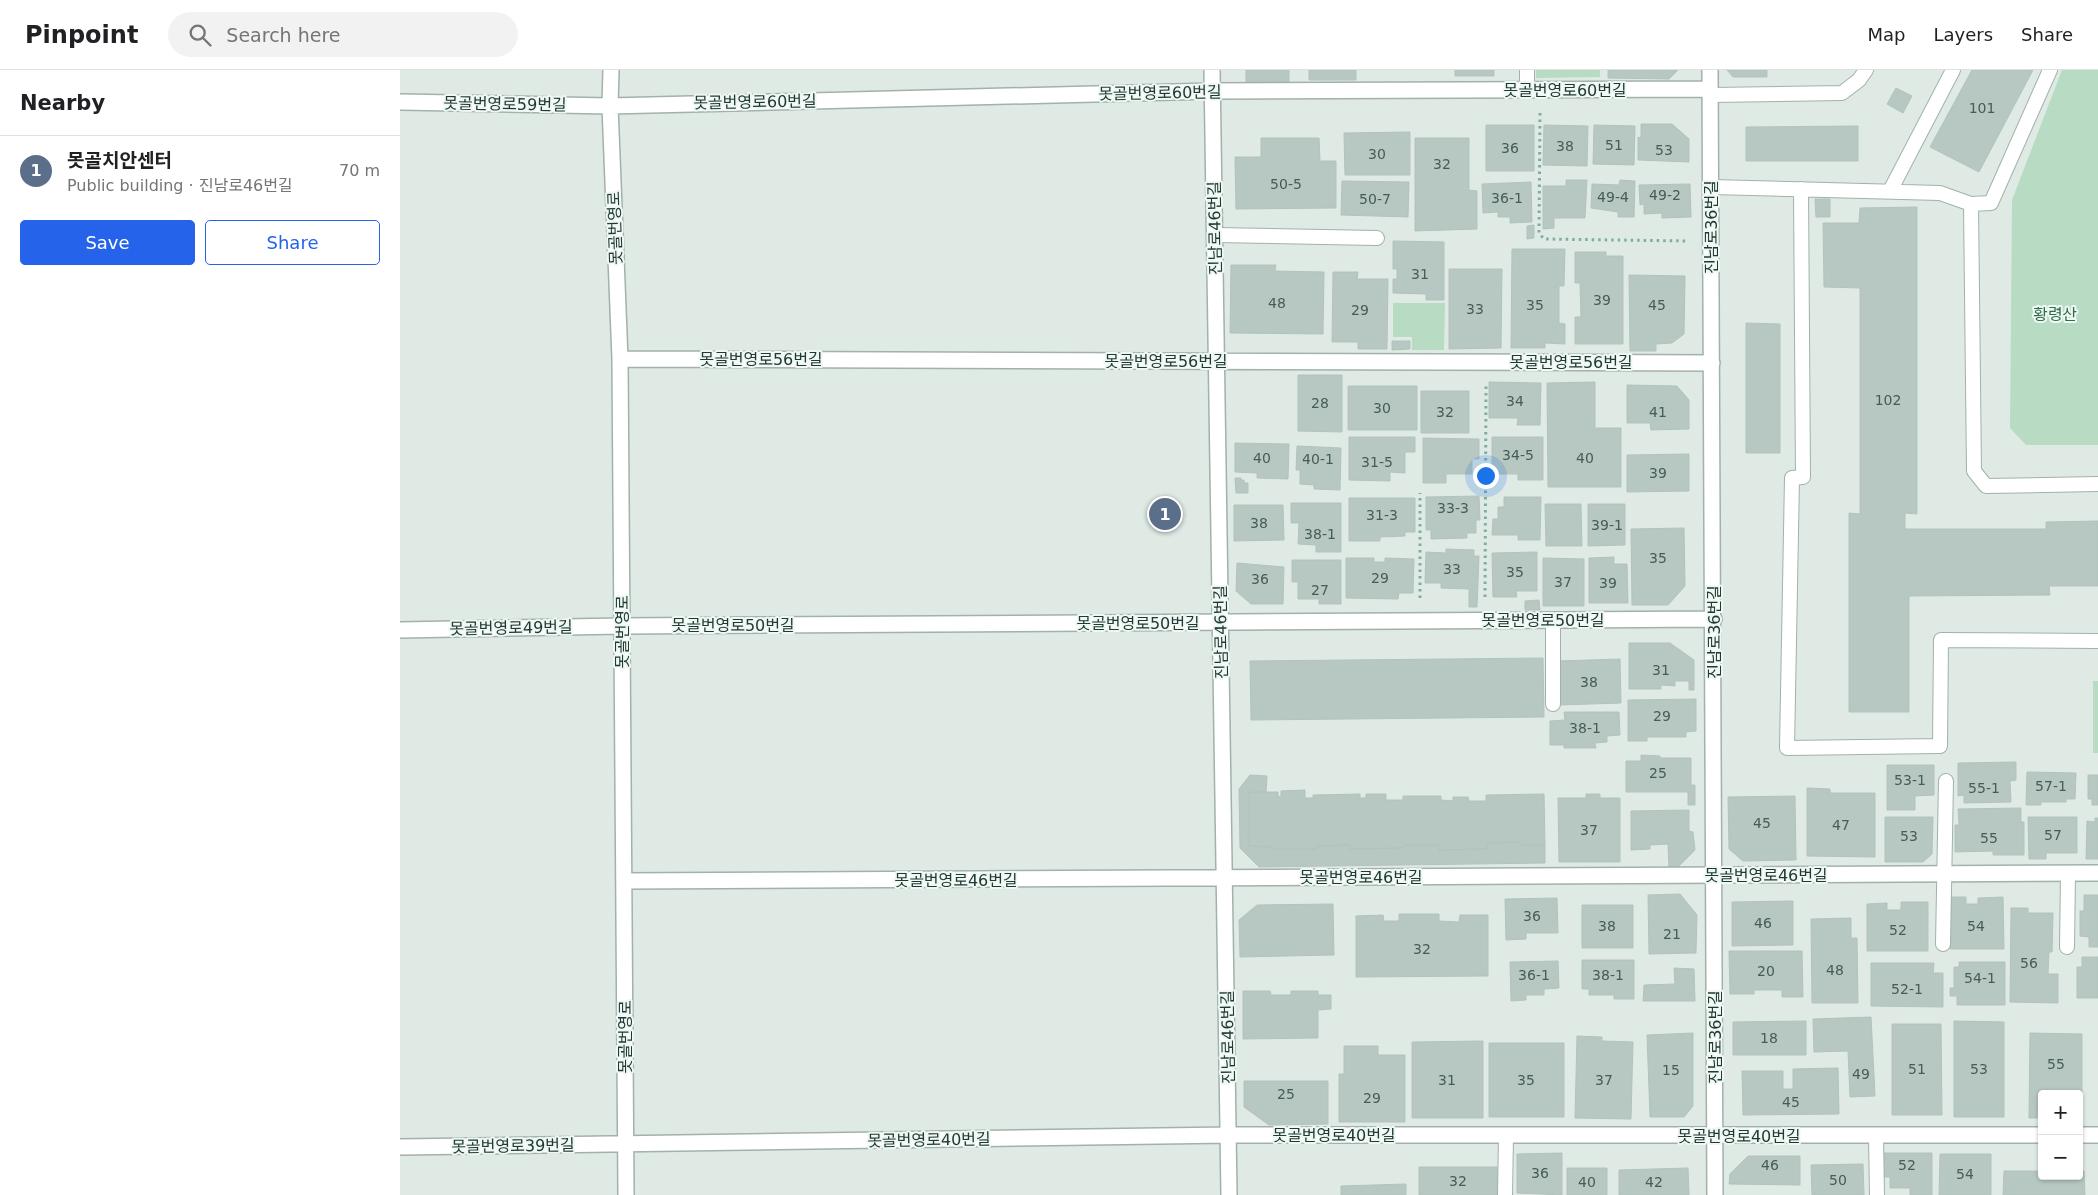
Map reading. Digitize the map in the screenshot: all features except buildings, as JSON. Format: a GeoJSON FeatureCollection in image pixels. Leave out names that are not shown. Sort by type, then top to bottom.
{"type":"FeatureCollection","features":[{"type":"Feature","properties":{"kind":"street","name":"못골번영로"},"geometry":{"type":"LineString","coordinates":[[611,70],[610,106],[620,359],[626,1195]]}},
{"type":"Feature","properties":{"kind":"street","name":"진남로46번길"},"geometry":{"type":"LineString","coordinates":[[1212,70],[1230,1135],[1229,1195]]}},
{"type":"Feature","properties":{"kind":"street","name":"진남로36번길"},"geometry":{"type":"LineString","coordinates":[[1710,70],[1714,619],[1715,1195]]}},
{"type":"Feature","properties":{"kind":"street","name":"못골번영로60번길"},"geometry":{"type":"LineString","coordinates":[[610,106],[1213,91],[1534,90],[1710,92]]}},
{"type":"Feature","properties":{"kind":"street","name":"못골번영로59번길"},"geometry":{"type":"LineString","coordinates":[[400,102],[610,106]]}},
{"type":"Feature","properties":{"kind":"street","name":"못골번영로56번길"},"geometry":{"type":"LineString","coordinates":[[620,359],[1712,363]]}},
{"type":"Feature","properties":{"kind":"street","name":"못골번영로50번길"},"geometry":{"type":"LineString","coordinates":[[622,626],[1714,619]]}},
{"type":"Feature","properties":{"kind":"street","name":"못골번영로49번길"},"geometry":{"type":"LineString","coordinates":[[400,630],[622,626]]}},
{"type":"Feature","properties":{"kind":"street","name":"못골번영로46번길"},"geometry":{"type":"LineString","coordinates":[[624,881],[2098,873]]}},
{"type":"Feature","properties":{"kind":"street","name":"못골번영로40번길"},"geometry":{"type":"LineString","coordinates":[[626,1145],[1230,1135],[2038,1135]]}},
{"type":"Feature","properties":{"kind":"street"},"geometry":{"type":"LineString","coordinates":[[2083,1135],[2098,1135]]}},
{"type":"Feature","properties":{"kind":"street","name":"못골번영로39번길"},"geometry":{"type":"LineString","coordinates":[[400,1147],[626,1145]]}},
{"type":"Feature","properties":{"kind":"lane"},"geometry":{"type":"LineString","coordinates":[[1526,70],[1534,90]]}},
{"type":"Feature","properties":{"kind":"lane"},"geometry":{"type":"LineString","coordinates":[[1710,92],[1842,93],[1859,80],[1866,70]]}},
{"type":"Feature","properties":{"kind":"lane"},"geometry":{"type":"LineString","coordinates":[[1890,191],[1953,70]]}},
{"type":"Feature","properties":{"kind":"lane"},"geometry":{"type":"LineString","coordinates":[[1711,187],[1940,193],[1971,204],[1991,203],[2050,70]]}},
{"type":"Feature","properties":{"kind":"lane"},"geometry":{"type":"LineString","coordinates":[[1801,189],[1802,477],[1792,478],[1787,748],[1940,746],[1941,640],[2098,641]]}},
{"type":"Feature","properties":{"kind":"lane"},"geometry":{"type":"LineString","coordinates":[[1971,204],[1974,471],[1986,486],[2098,484]]}},
{"type":"Feature","properties":{"kind":"lane"},"geometry":{"type":"LineString","coordinates":[[1215,235],[1377,238]]}},
{"type":"Feature","properties":{"kind":"lane"},"geometry":{"type":"LineString","coordinates":[[1552,704],[1553,620]]}},
{"type":"Feature","properties":{"kind":"lane"},"geometry":{"type":"LineString","coordinates":[[1943,944],[1946,781]]}},
{"type":"Feature","properties":{"kind":"lane"},"geometry":{"type":"LineString","coordinates":[[2068,874],[2068,947]]}},
{"type":"Feature","properties":{"kind":"lane"},"geometry":{"type":"LineString","coordinates":[[1505,1195],[1506,1136]]}},
{"type":"Feature","properties":{"kind":"lane"},"geometry":{"type":"LineString","coordinates":[[1876,1136],[1877,1195]]}},
{"type":"Feature","properties":{"kind":"path"},"geometry":{"type":"LineString","coordinates":[[1534,90],[1540,233],[1544,239],[1711,242]]}},
{"type":"Feature","properties":{"kind":"path"},"geometry":{"type":"LineString","coordinates":[[1485,621],[1486,362]]}},
{"type":"Feature","properties":{"kind":"path"},"geometry":{"type":"LineString","coordinates":[[1420,494],[1420,621]]}},
{"type":"Feature","properties":{"kind":"green space"},"geometry":{"type":"Polygon","coordinates":[[[1536,70],[1600,70],[1600,77],[1536,78],[1536,70]]]}},
{"type":"Feature","properties":{"kind":"green space","name":"황령산"},"geometry":{"type":"Polygon","coordinates":[[[2062,70],[2098,70],[2098,445],[2026,445],[2010,428],[2012,200],[2062,70]]]}},
{"type":"Feature","properties":{"kind":"green space"},"geometry":{"type":"Polygon","coordinates":[[[1393,303],[1445,303],[1444,350],[1412,350],[1412,337],[1393,337],[1393,303]]]}},
{"type":"Feature","properties":{"kind":"green space"},"geometry":{"type":"Polygon","coordinates":[[[2093,681],[2098,681],[2098,753],[2093,753],[2093,681]]]}},
{"type":"Feature","properties":{"kind":"place","name":"못골치안센터"},"geometry":{"type":"Point","coordinates":[1165,514]}}]}
